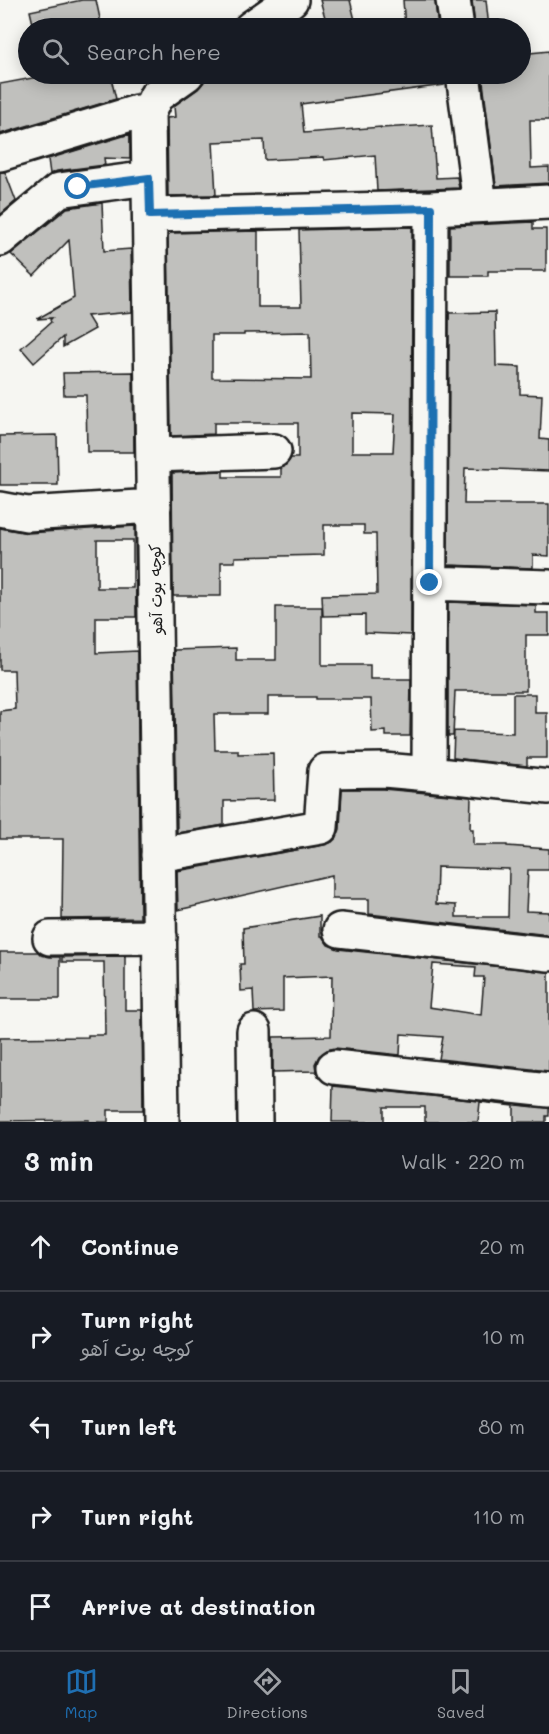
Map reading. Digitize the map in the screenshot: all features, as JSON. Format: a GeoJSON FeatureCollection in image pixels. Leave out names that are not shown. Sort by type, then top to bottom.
{"type":"FeatureCollection","features":[{"type":"Feature","properties":{"kind":"street"},"geometry":{"type":"LineString","coordinates":[[453,0],[456,18]]}},
{"type":"Feature","properties":{"kind":"street"},"geometry":{"type":"LineString","coordinates":[[263,18],[281,3]]}},
{"type":"Feature","properties":{"kind":"street"},"geometry":{"type":"LineString","coordinates":[[0,154],[138,112],[148,113],[156,96],[173,84]]}},
{"type":"Feature","properties":{"kind":"street"},"geometry":{"type":"LineString","coordinates":[[464,84],[480,204]]}},
{"type":"Feature","properties":{"kind":"street","name":"کوچه بوت آهو"},"geometry":{"type":"LineString","coordinates":[[148,113],[162,1122]]}},
{"type":"Feature","properties":{"kind":"street"},"geometry":{"type":"LineString","coordinates":[[0,239],[59,190],[149,178]]}},
{"type":"Feature","properties":{"kind":"street"},"geometry":{"type":"LineString","coordinates":[[150,215],[431,208],[549,202]]}},
{"type":"Feature","properties":{"kind":"street"},"geometry":{"type":"LineString","coordinates":[[429,774],[431,208]]}},
{"type":"Feature","properties":{"kind":"street"},"geometry":{"type":"LineString","coordinates":[[153,455],[274,451]]}},
{"type":"Feature","properties":{"kind":"street"},"geometry":{"type":"LineString","coordinates":[[0,509],[27,514],[154,506]]}},
{"type":"Feature","properties":{"kind":"street"},"geometry":{"type":"LineString","coordinates":[[430,583],[549,587]]}},
{"type":"Feature","properties":{"kind":"street"},"geometry":{"type":"LineString","coordinates":[[158,855],[321,827],[326,771],[384,770],[549,787]]}},
{"type":"Feature","properties":{"kind":"street"},"geometry":{"type":"LineString","coordinates":[[340,930],[549,954]]}},
{"type":"Feature","properties":{"kind":"street"},"geometry":{"type":"LineString","coordinates":[[50,938],[160,937]]}},
{"type":"Feature","properties":{"kind":"street"},"geometry":{"type":"LineString","coordinates":[[254,1031],[255,1122]]}},
{"type":"Feature","properties":{"kind":"street"},"geometry":{"type":"LineString","coordinates":[[334,1067],[549,1090]]}},
{"type":"Feature","properties":{"kind":"building"},"geometry":{"type":"Polygon","coordinates":[[[82,0],[96,0],[100,18],[32,18],[30,11],[82,0]]]}},
{"type":"Feature","properties":{"kind":"building"},"geometry":{"type":"Polygon","coordinates":[[[320,0],[350,0],[354,18],[325,18],[320,0]]]}},
{"type":"Feature","properties":{"kind":"building"},"geometry":{"type":"Polygon","coordinates":[[[403,0],[435,0],[437,18],[404,18],[403,0]]]}},
{"type":"Feature","properties":{"kind":"building"},"geometry":{"type":"Polygon","coordinates":[[[472,0],[486,0],[488,18],[474,18],[472,0]]]}},
{"type":"Feature","properties":{"kind":"building"},"geometry":{"type":"Polygon","coordinates":[[[549,51],[549,120],[530,120],[531,168],[549,167],[549,183],[496,186],[483,84],[531,84],[531,53],[549,51]]]}},
{"type":"Feature","properties":{"kind":"building"},"geometry":{"type":"Polygon","coordinates":[[[18,81],[18,84],[112,84],[116,99],[0,134],[0,84],[18,81]]]}},
{"type":"Feature","properties":{"kind":"building"},"geometry":{"type":"Polygon","coordinates":[[[202,84],[444,84],[301,104],[304,133],[432,125],[436,178],[457,177],[459,188],[377,191],[375,155],[324,160],[323,157],[265,160],[264,140],[213,142],[216,195],[168,196],[167,118],[175,117],[174,106],[202,84]]]}},
{"type":"Feature","properties":{"kind":"building"},"geometry":{"type":"Polygon","coordinates":[[[130,134],[130,159],[104,158],[105,165],[57,171],[50,174],[48,159],[130,134]]]}},
{"type":"Feature","properties":{"kind":"building"},"geometry":{"type":"Polygon","coordinates":[[[0,172],[5,172],[16,201],[0,215],[0,172]]]}},
{"type":"Feature","properties":{"kind":"building"},"geometry":{"type":"Polygon","coordinates":[[[102,203],[104,251],[131,249],[132,312],[87,316],[95,329],[63,347],[63,337],[34,363],[21,348],[51,322],[52,318],[37,319],[74,298],[69,240],[34,276],[11,254],[67,208],[102,203]]]}},
{"type":"Feature","properties":{"kind":"building"},"geometry":{"type":"Polygon","coordinates":[[[533,222],[533,229],[546,229],[546,271],[488,271],[488,276],[450,276],[450,226],[533,222]]]}},
{"type":"Feature","properties":{"kind":"building"},"geometry":{"type":"Polygon","coordinates":[[[412,227],[411,635],[365,633],[365,615],[323,616],[322,595],[377,594],[376,534],[364,534],[364,525],[324,525],[324,555],[235,557],[235,562],[221,562],[221,596],[173,596],[172,473],[223,471],[223,477],[281,477],[281,468],[291,458],[298,458],[298,423],[214,423],[214,434],[171,436],[168,233],[258,231],[258,307],[301,307],[299,230],[412,227]],[[310,332],[212,335],[212,378],[311,379],[310,332]],[[352,413],[352,452],[393,452],[395,414],[352,413]]]}},
{"type":"Feature","properties":{"kind":"building"},"geometry":{"type":"Polygon","coordinates":[[[495,312],[496,366],[520,367],[520,394],[542,395],[540,439],[549,440],[549,471],[465,468],[464,504],[549,504],[549,556],[533,555],[533,568],[448,565],[449,313],[495,312]]]}},
{"type":"Feature","properties":{"kind":"building"},"geometry":{"type":"Polygon","coordinates":[[[133,372],[134,452],[87,452],[86,395],[64,395],[63,373],[133,372]]]}},
{"type":"Feature","properties":{"kind":"building"},"geometry":{"type":"Polygon","coordinates":[[[57,435],[58,485],[0,485],[0,436],[57,435]]]}},
{"type":"Feature","properties":{"kind":"building"},"geometry":{"type":"Polygon","coordinates":[[[135,526],[136,617],[96,617],[96,653],[137,651],[140,918],[62,919],[63,839],[0,839],[0,711],[15,709],[14,670],[0,670],[0,528],[28,533],[135,526]],[[97,540],[97,588],[133,588],[133,540],[97,540]]]}},
{"type":"Feature","properties":{"kind":"building"},"geometry":{"type":"Polygon","coordinates":[[[448,602],[536,605],[536,613],[549,613],[549,635],[526,635],[526,691],[455,691],[453,736],[448,736],[448,602]]]}},
{"type":"Feature","properties":{"kind":"building"},"geometry":{"type":"Polygon","coordinates":[[[276,607],[322,607],[322,665],[370,665],[370,679],[411,679],[410,736],[386,736],[386,731],[372,732],[371,699],[268,697],[268,714],[214,714],[215,750],[238,750],[238,754],[273,753],[274,800],[224,801],[224,825],[177,833],[174,650],[236,648],[236,660],[276,660],[276,607]]]}},
{"type":"Feature","properties":{"kind":"building"},"geometry":{"type":"Polygon","coordinates":[[[513,694],[535,694],[535,713],[547,713],[547,758],[527,758],[527,766],[453,758],[454,731],[513,733],[513,694]]]}},
{"type":"Feature","properties":{"kind":"building"},"geometry":{"type":"Polygon","coordinates":[[[342,789],[383,789],[471,797],[470,829],[473,829],[473,845],[549,849],[549,870],[528,870],[526,911],[549,912],[549,935],[369,914],[369,899],[332,899],[332,875],[178,910],[177,871],[324,845],[337,837],[340,829],[342,789]],[[437,867],[436,904],[456,905],[456,917],[508,917],[509,869],[437,867]]]}},
{"type":"Feature","properties":{"kind":"building"},"geometry":{"type":"Polygon","coordinates":[[[320,916],[320,936],[328,945],[338,949],[549,972],[549,1071],[439,1059],[443,1037],[401,1034],[400,1055],[335,1048],[319,1056],[315,1064],[316,1071],[273,1072],[273,1037],[331,1036],[332,976],[283,978],[283,1011],[254,1012],[253,990],[241,991],[240,964],[244,964],[243,928],[320,916]],[[433,964],[429,1007],[481,1015],[484,977],[475,977],[476,967],[433,964]]]}},
{"type":"Feature","properties":{"kind":"building"},"geometry":{"type":"Polygon","coordinates":[[[0,952],[38,952],[41,955],[60,957],[60,999],[0,999],[0,952]]]}},
{"type":"Feature","properties":{"kind":"building"},"geometry":{"type":"Polygon","coordinates":[[[125,956],[125,1010],[142,1010],[143,1110],[108,1110],[108,1122],[89,1122],[89,1120],[0,1121],[0,1038],[105,1035],[104,962],[62,962],[62,957],[125,956]]]}},
{"type":"Feature","properties":{"kind":"building"},"geometry":{"type":"Polygon","coordinates":[[[333,1086],[549,1108],[549,1116],[546,1116],[546,1122],[514,1122],[514,1106],[480,1102],[478,1122],[425,1122],[425,1107],[384,1107],[384,1122],[332,1122],[333,1086]]]}},
{"type":"Feature","properties":{"kind":"route"},"geometry":{"type":"LineString","coordinates":[[78,187],[149,178],[150,215],[431,208],[430,583]]}}]}
